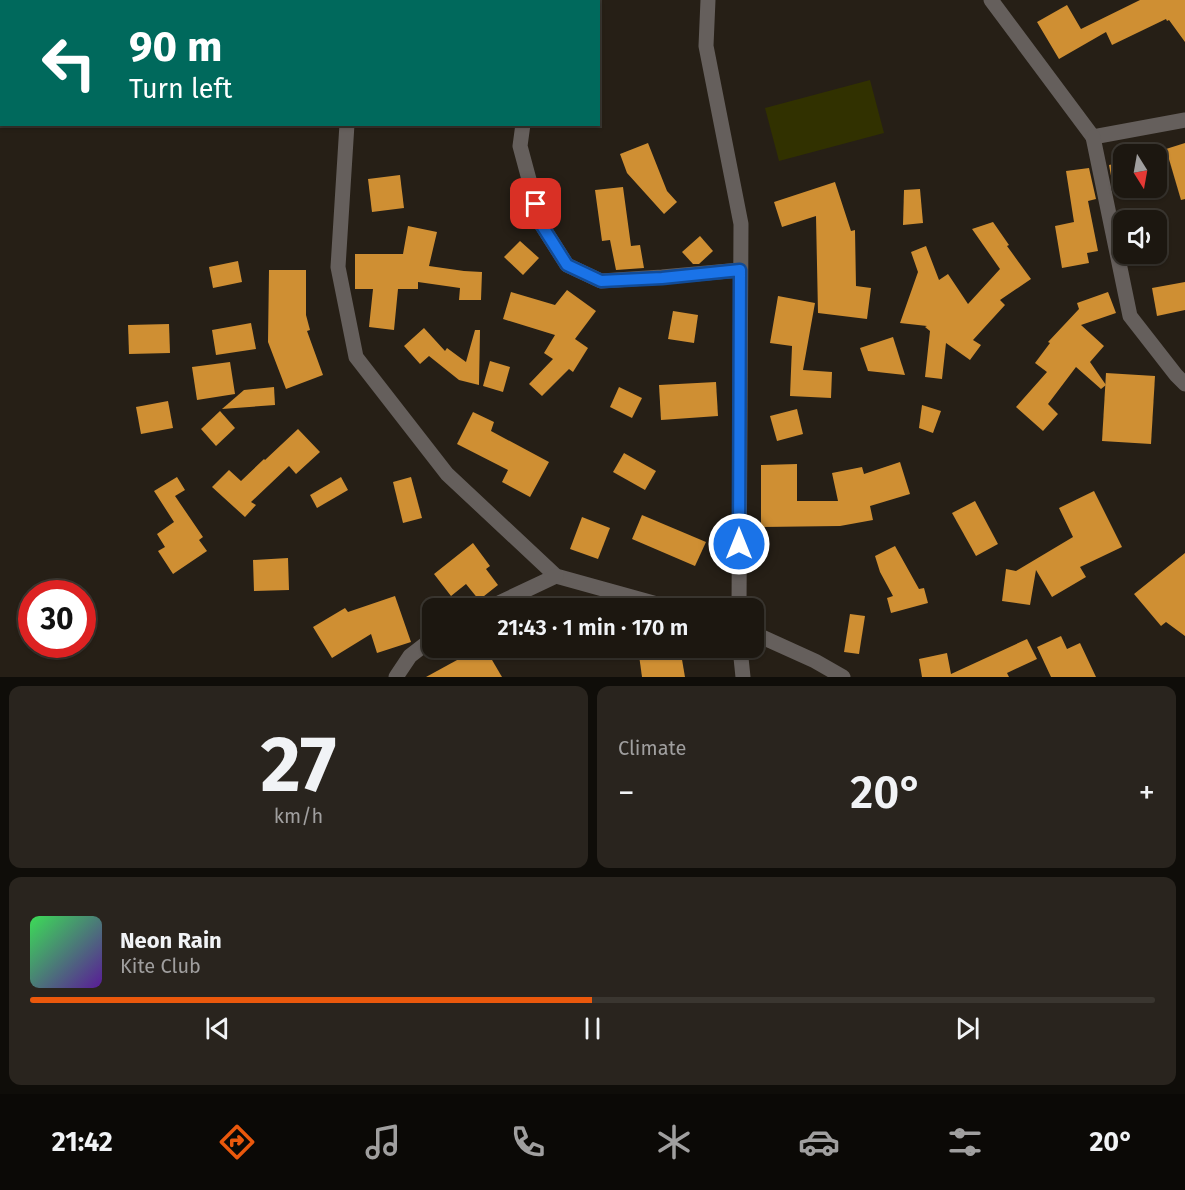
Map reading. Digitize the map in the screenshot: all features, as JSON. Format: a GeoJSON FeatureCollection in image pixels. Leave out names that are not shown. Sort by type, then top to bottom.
{"type":"FeatureCollection","features":[{"type":"Feature","properties":{"kind":"street"},"geometry":{"type":"LineString","coordinates":[[708,0],[706,46],[741,224],[739,598]]}},
{"type":"Feature","properties":{"kind":"street"},"geometry":{"type":"LineString","coordinates":[[991,0],[1093,137],[1130,316],[1185,384]]}},
{"type":"Feature","properties":{"kind":"street"},"geometry":{"type":"LineString","coordinates":[[1093,137],[1185,120]]}},
{"type":"Feature","properties":{"kind":"street"},"geometry":{"type":"LineString","coordinates":[[347,126],[338,267],[356,357],[447,474],[556,576],[635,598]]}},
{"type":"Feature","properties":{"kind":"street"},"geometry":{"type":"LineString","coordinates":[[523,126],[520,146],[541,224],[567,265],[601,281],[662,278],[740,270]]}},
{"type":"Feature","properties":{"kind":"street"},"geometry":{"type":"LineString","coordinates":[[509,598],[556,576]]}},
{"type":"Feature","properties":{"kind":"street"},"geometry":{"type":"LineString","coordinates":[[764,638],[815,661],[843,677]]}},
{"type":"Feature","properties":{"kind":"street"},"geometry":{"type":"LineString","coordinates":[[396,677],[410,656],[422,647]]}},
{"type":"Feature","properties":{"kind":"street"},"geometry":{"type":"LineString","coordinates":[[741,658],[742,677]]}},
{"type":"Feature","properties":{"kind":"shaded area"},"geometry":{"type":"Polygon","coordinates":[[[870,80],[884,133],[779,161],[765,108],[870,80]]]}},
{"type":"Feature","properties":{"kind":"building"},"geometry":{"type":"Polygon","coordinates":[[[1140,0],[1185,0],[1185,42],[1166,19],[1112,45],[1106,32],[1059,59],[1037,22],[1067,5],[1081,29],[1140,0]]]}},
{"type":"Feature","properties":{"kind":"building"},"geometry":{"type":"Polygon","coordinates":[[[648,143],[667,191],[677,202],[664,214],[627,173],[620,154],[648,143]]]}},
{"type":"Feature","properties":{"kind":"building"},"geometry":{"type":"Polygon","coordinates":[[[1185,143],[1185,199],[1181,200],[1167,149],[1185,143]]]}},
{"type":"Feature","properties":{"kind":"building"},"geometry":{"type":"Polygon","coordinates":[[[1113,164],[1113,186],[1109,165],[1113,164]]]}},
{"type":"Feature","properties":{"kind":"building"},"geometry":{"type":"Polygon","coordinates":[[[1089,168],[1096,199],[1088,201],[1098,251],[1087,253],[1089,263],[1062,268],[1055,226],[1074,222],[1066,171],[1089,168]]]}},
{"type":"Feature","properties":{"kind":"building"},"geometry":{"type":"Polygon","coordinates":[[[400,175],[404,208],[372,212],[368,179],[400,175]]]}},
{"type":"Feature","properties":{"kind":"building"},"geometry":{"type":"Polygon","coordinates":[[[835,182],[851,231],[855,230],[856,286],[871,288],[867,319],[818,313],[816,216],[782,227],[774,202],[835,182]]]}},
{"type":"Feature","properties":{"kind":"building"},"geometry":{"type":"Polygon","coordinates":[[[623,187],[631,246],[640,245],[644,268],[616,270],[610,240],[602,241],[595,190],[623,187]]]}},
{"type":"Feature","properties":{"kind":"building"},"geometry":{"type":"Polygon","coordinates":[[[920,189],[923,223],[903,225],[904,190],[920,189]]]}},
{"type":"Feature","properties":{"kind":"building"},"geometry":{"type":"Polygon","coordinates":[[[993,222],[1031,279],[1000,300],[1005,305],[973,340],[981,345],[970,360],[946,343],[942,379],[925,377],[930,331],[925,327],[927,326],[900,323],[918,272],[911,252],[926,246],[939,280],[948,274],[968,304],[1000,269],[972,229],[993,222]]]}},
{"type":"Feature","properties":{"kind":"building"},"geometry":{"type":"Polygon","coordinates":[[[408,226],[437,232],[429,266],[482,272],[481,300],[459,300],[460,288],[418,282],[418,289],[398,289],[394,330],[369,327],[373,289],[355,289],[355,254],[403,254],[408,226]]]}},
{"type":"Feature","properties":{"kind":"building"},"geometry":{"type":"Polygon","coordinates":[[[700,236],[713,251],[699,264],[693,264],[682,252],[700,236]]]}},
{"type":"Feature","properties":{"kind":"building"},"geometry":{"type":"Polygon","coordinates":[[[520,241],[539,258],[523,275],[504,257],[520,241]]]}},
{"type":"Feature","properties":{"kind":"building"},"geometry":{"type":"Polygon","coordinates":[[[238,261],[242,282],[213,288],[209,267],[238,261]]]}},
{"type":"Feature","properties":{"kind":"building"},"geometry":{"type":"Polygon","coordinates":[[[269,270],[306,270],[306,315],[310,330],[307,331],[323,375],[286,389],[268,342],[269,270]]]}},
{"type":"Feature","properties":{"kind":"building"},"geometry":{"type":"Polygon","coordinates":[[[1185,282],[1185,310],[1157,316],[1152,288],[1185,282]]]}},
{"type":"Feature","properties":{"kind":"building"},"geometry":{"type":"Polygon","coordinates":[[[567,290],[596,311],[575,339],[588,348],[573,372],[569,369],[542,396],[529,384],[553,359],[544,353],[555,335],[503,319],[511,292],[555,305],[567,290]]]}},
{"type":"Feature","properties":{"kind":"building"},"geometry":{"type":"Polygon","coordinates":[[[1108,292],[1116,313],[1081,325],[1104,346],[1090,362],[1106,385],[1101,389],[1076,367],[1048,404],[1058,414],[1043,431],[1016,407],[1047,372],[1035,363],[1050,343],[1048,342],[1079,309],[1077,303],[1108,292]]]}},
{"type":"Feature","properties":{"kind":"building"},"geometry":{"type":"Polygon","coordinates":[[[778,296],[815,303],[803,370],[832,372],[831,398],[790,396],[792,346],[770,343],[778,296]]]}},
{"type":"Feature","properties":{"kind":"building"},"geometry":{"type":"Polygon","coordinates":[[[673,311],[698,315],[694,343],[668,339],[673,311]]]}},
{"type":"Feature","properties":{"kind":"building"},"geometry":{"type":"Polygon","coordinates":[[[251,323],[256,349],[216,355],[212,330],[251,323]]]}},
{"type":"Feature","properties":{"kind":"building"},"geometry":{"type":"Polygon","coordinates":[[[169,324],[170,353],[129,354],[128,325],[169,324]]]}},
{"type":"Feature","properties":{"kind":"building"},"geometry":{"type":"Polygon","coordinates":[[[424,328],[445,351],[447,348],[466,362],[475,330],[480,330],[479,385],[459,380],[429,356],[420,364],[404,346],[424,328]]]}},
{"type":"Feature","properties":{"kind":"building"},"geometry":{"type":"Polygon","coordinates":[[[893,337],[905,375],[868,371],[860,348],[893,337]]]}},
{"type":"Feature","properties":{"kind":"building"},"geometry":{"type":"Polygon","coordinates":[[[490,361],[510,367],[503,392],[483,386],[490,361]]]}},
{"type":"Feature","properties":{"kind":"building"},"geometry":{"type":"Polygon","coordinates":[[[230,362],[235,394],[197,400],[192,367],[230,362]]]}},
{"type":"Feature","properties":{"kind":"building"},"geometry":{"type":"Polygon","coordinates":[[[1106,373],[1155,376],[1151,444],[1102,441],[1106,373]]]}},
{"type":"Feature","properties":{"kind":"building"},"geometry":{"type":"Polygon","coordinates":[[[716,382],[718,416],[661,420],[659,385],[716,382]]]}},
{"type":"Feature","properties":{"kind":"building"},"geometry":{"type":"Polygon","coordinates":[[[274,387],[275,405],[222,409],[244,390],[274,387]]]}},
{"type":"Feature","properties":{"kind":"building"},"geometry":{"type":"Polygon","coordinates":[[[619,387],[642,398],[632,418],[610,407],[619,387]]]}},
{"type":"Feature","properties":{"kind":"building"},"geometry":{"type":"Polygon","coordinates":[[[168,401],[173,428],[141,434],[136,407],[168,401]]]}},
{"type":"Feature","properties":{"kind":"building"},"geometry":{"type":"Polygon","coordinates":[[[922,405],[941,411],[933,433],[919,428],[922,405]]]}},
{"type":"Feature","properties":{"kind":"building"},"geometry":{"type":"Polygon","coordinates":[[[797,409],[803,434],[777,441],[770,416],[797,409]]]}},
{"type":"Feature","properties":{"kind":"building"},"geometry":{"type":"Polygon","coordinates":[[[220,411],[235,428],[216,446],[201,429],[220,411]]]}},
{"type":"Feature","properties":{"kind":"building"},"geometry":{"type":"Polygon","coordinates":[[[473,412],[494,422],[491,431],[549,462],[530,497],[502,482],[508,470],[457,444],[473,412]]]}},
{"type":"Feature","properties":{"kind":"building"},"geometry":{"type":"Polygon","coordinates":[[[298,429],[320,452],[296,474],[289,466],[251,502],[256,505],[245,517],[212,487],[229,470],[241,481],[298,429]]]}},
{"type":"Feature","properties":{"kind":"building"},"geometry":{"type":"Polygon","coordinates":[[[624,453],[656,471],[645,490],[613,472],[624,453]]]}},
{"type":"Feature","properties":{"kind":"building"},"geometry":{"type":"Polygon","coordinates":[[[900,462],[910,494],[870,506],[873,520],[840,526],[761,527],[761,465],[797,464],[797,501],[838,501],[832,473],[862,467],[864,474],[900,462]]]}},
{"type":"Feature","properties":{"kind":"building"},"geometry":{"type":"Polygon","coordinates":[[[177,477],[185,490],[175,496],[203,537],[199,540],[207,551],[173,574],[158,551],[165,547],[157,534],[174,522],[154,491],[177,477]]]}},
{"type":"Feature","properties":{"kind":"building"},"geometry":{"type":"Polygon","coordinates":[[[341,477],[348,490],[317,508],[310,495],[341,477]]]}},
{"type":"Feature","properties":{"kind":"building"},"geometry":{"type":"Polygon","coordinates":[[[411,477],[422,518],[403,523],[393,482],[411,477]]]}},
{"type":"Feature","properties":{"kind":"building"},"geometry":{"type":"Polygon","coordinates":[[[1094,491],[1122,547],[1080,567],[1086,577],[1052,597],[1036,570],[1030,605],[1002,601],[1006,569],[1016,571],[1073,537],[1059,508],[1094,491]]]}},
{"type":"Feature","properties":{"kind":"building"},"geometry":{"type":"Polygon","coordinates":[[[975,501],[998,544],[976,556],[952,513],[975,501]]]}},
{"type":"Feature","properties":{"kind":"building"},"geometry":{"type":"Polygon","coordinates":[[[642,515],[706,542],[695,566],[632,539],[642,515]]]}},
{"type":"Feature","properties":{"kind":"building"},"geometry":{"type":"Polygon","coordinates":[[[582,517],[610,528],[598,559],[570,549],[582,517]]]}},
{"type":"Feature","properties":{"kind":"building"},"geometry":{"type":"Polygon","coordinates":[[[473,543],[490,566],[486,569],[498,585],[482,598],[477,598],[466,584],[451,596],[434,574],[473,543]]]}},
{"type":"Feature","properties":{"kind":"building"},"geometry":{"type":"Polygon","coordinates":[[[895,546],[919,589],[924,588],[928,603],[891,613],[887,598],[893,596],[880,572],[875,556],[895,546]]]}},
{"type":"Feature","properties":{"kind":"building"},"geometry":{"type":"Polygon","coordinates":[[[1185,553],[1185,636],[1166,622],[1161,626],[1134,594],[1185,553]]]}},
{"type":"Feature","properties":{"kind":"building"},"geometry":{"type":"Polygon","coordinates":[[[288,558],[289,590],[254,591],[253,560],[288,558]]]}},
{"type":"Feature","properties":{"kind":"building"},"geometry":{"type":"Polygon","coordinates":[[[395,596],[411,642],[377,653],[371,634],[332,658],[313,627],[345,608],[348,612],[395,596]]]}},
{"type":"Feature","properties":{"kind":"building"},"geometry":{"type":"Polygon","coordinates":[[[850,614],[865,616],[859,654],[844,652],[850,614]]]}},
{"type":"Feature","properties":{"kind":"building"},"geometry":{"type":"Polygon","coordinates":[[[1061,636],[1067,649],[1080,643],[1096,677],[1051,677],[1037,647],[1061,636]]]}},
{"type":"Feature","properties":{"kind":"building"},"geometry":{"type":"Polygon","coordinates":[[[1027,639],[1037,659],[1007,673],[1009,677],[922,677],[919,659],[947,653],[951,674],[1027,639]]]}},
{"type":"Feature","properties":{"kind":"building"},"geometry":{"type":"Polygon","coordinates":[[[461,658],[491,658],[502,677],[426,677],[461,658]]]}},
{"type":"Feature","properties":{"kind":"building"},"geometry":{"type":"Polygon","coordinates":[[[639,658],[682,658],[685,677],[642,677],[639,658]]]}},
{"type":"Feature","properties":{"kind":"route"},"geometry":{"type":"LineString","coordinates":[[536,204],[541,224],[567,265],[601,281],[662,278],[740,270],[739,544]]}}]}
